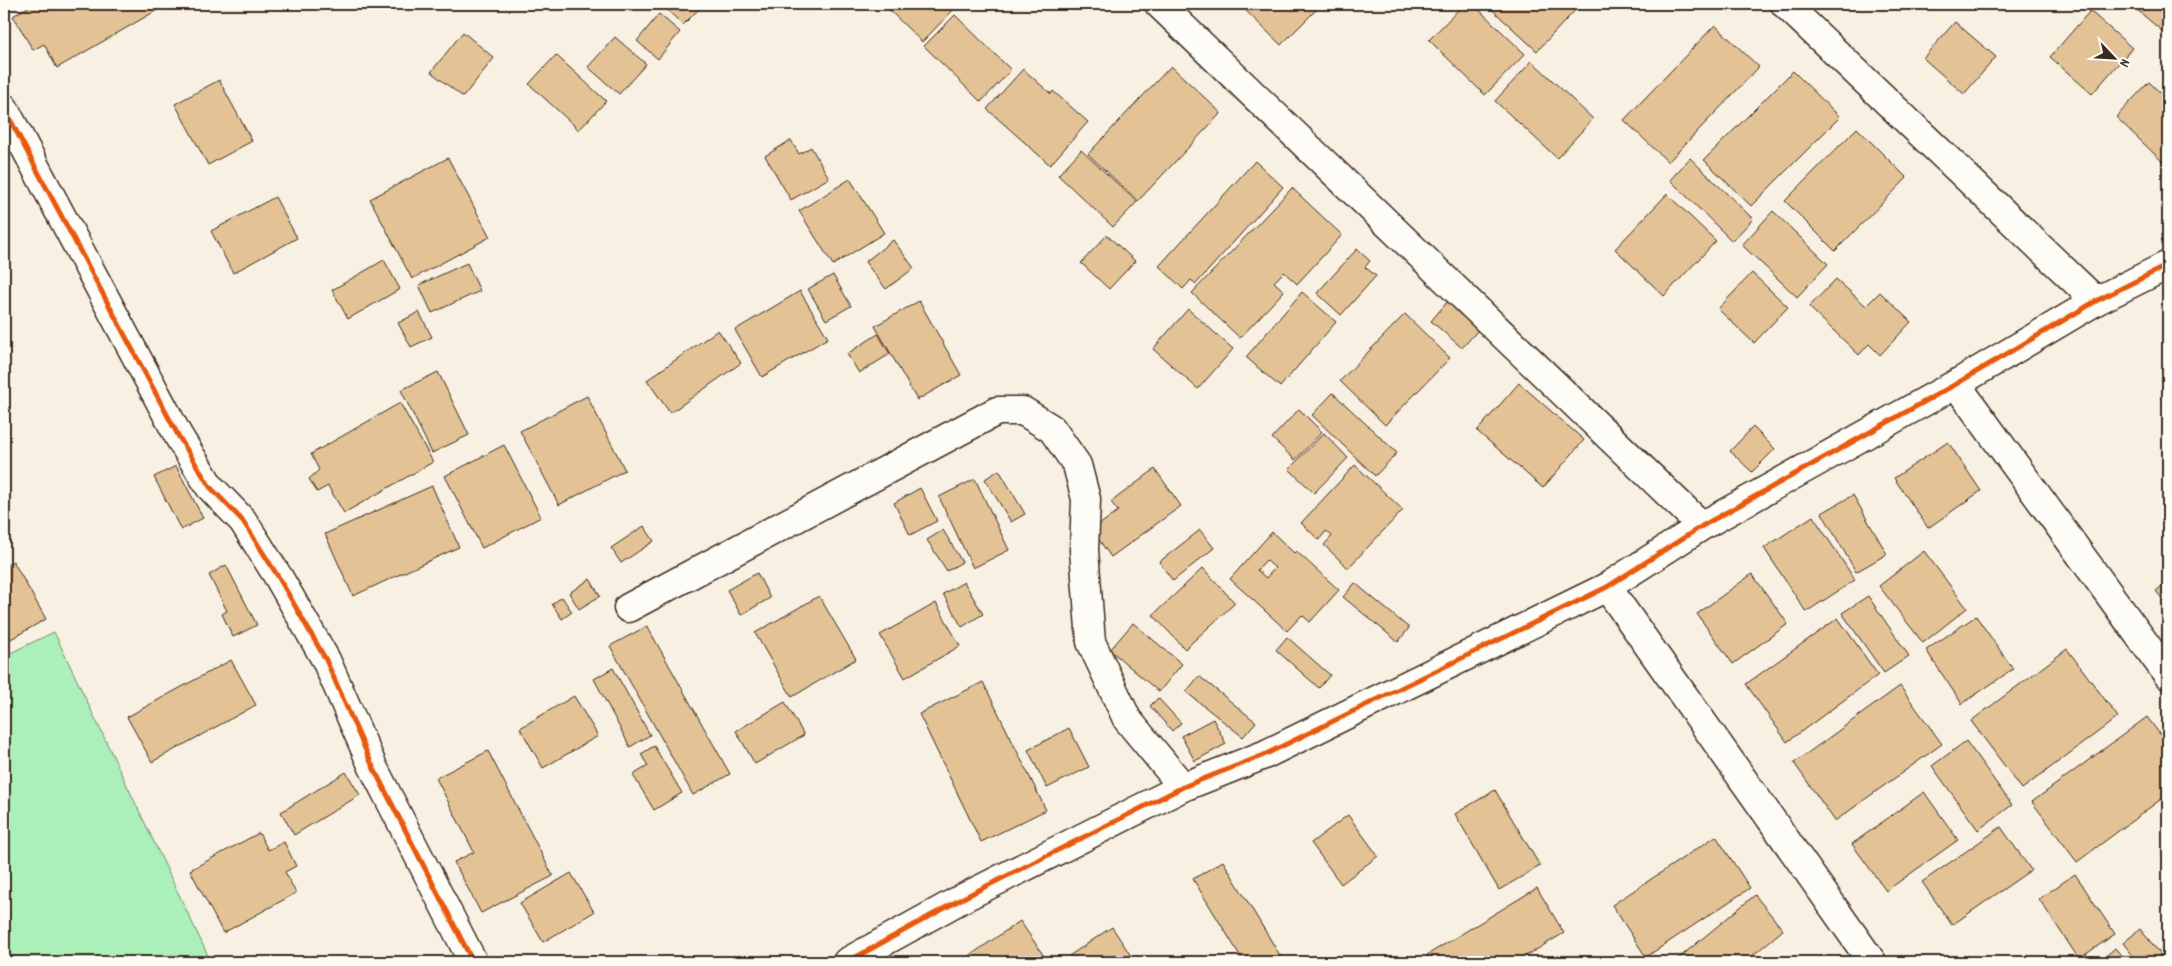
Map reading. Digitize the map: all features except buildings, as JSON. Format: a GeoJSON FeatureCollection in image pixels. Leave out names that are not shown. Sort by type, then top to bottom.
{"type":"FeatureCollection","features":[{"type":"Feature","properties":{"kind":"street"},"geometry":{"type":"LineString","coordinates":[[1159,4],[1702,526]]}},
{"type":"Feature","properties":{"kind":"street"},"geometry":{"type":"LineString","coordinates":[[1785,4],[2096,301]]}},
{"type":"Feature","properties":{"kind":"street"},"geometry":{"type":"LineString","coordinates":[[4,108],[179,437],[210,487],[243,521],[280,578],[326,660],[373,767],[473,962]]}},
{"type":"Feature","properties":{"kind":"street"},"geometry":{"type":"LineString","coordinates":[[847,962],[963,898],[1183,787],[1264,755],[1607,587],[1702,526],[1956,384],[2096,301],[2168,265]]}},
{"type":"Feature","properties":{"kind":"street"},"geometry":{"type":"LineString","coordinates":[[1956,384],[2168,676]]}},
{"type":"Feature","properties":{"kind":"street"},"geometry":{"type":"LineString","coordinates":[[628,608],[997,411],[1022,411],[1052,429],[1077,465],[1086,499],[1084,550],[1091,642],[1127,719],[1183,787]]}},
{"type":"Feature","properties":{"kind":"street"},"geometry":{"type":"LineString","coordinates":[[1607,587],[1872,962]]}},
{"type":"Feature","properties":{"kind":"green space"},"geometry":{"type":"Polygon","coordinates":[[[54,632],[211,962],[4,962],[4,656],[54,632]]]}},
{"type":"Feature","properties":{"kind":"cycle path"},"geometry":{"type":"LineString","coordinates":[[4,108],[179,437],[210,487],[243,521],[279,578],[326,660],[373,767],[473,962]]}},
{"type":"Feature","properties":{"kind":"cycle path"},"geometry":{"type":"LineString","coordinates":[[847,962],[963,898],[1183,787],[1264,755],[1607,587],[1702,526],[1956,384],[2096,301],[2168,265]]}}]}
